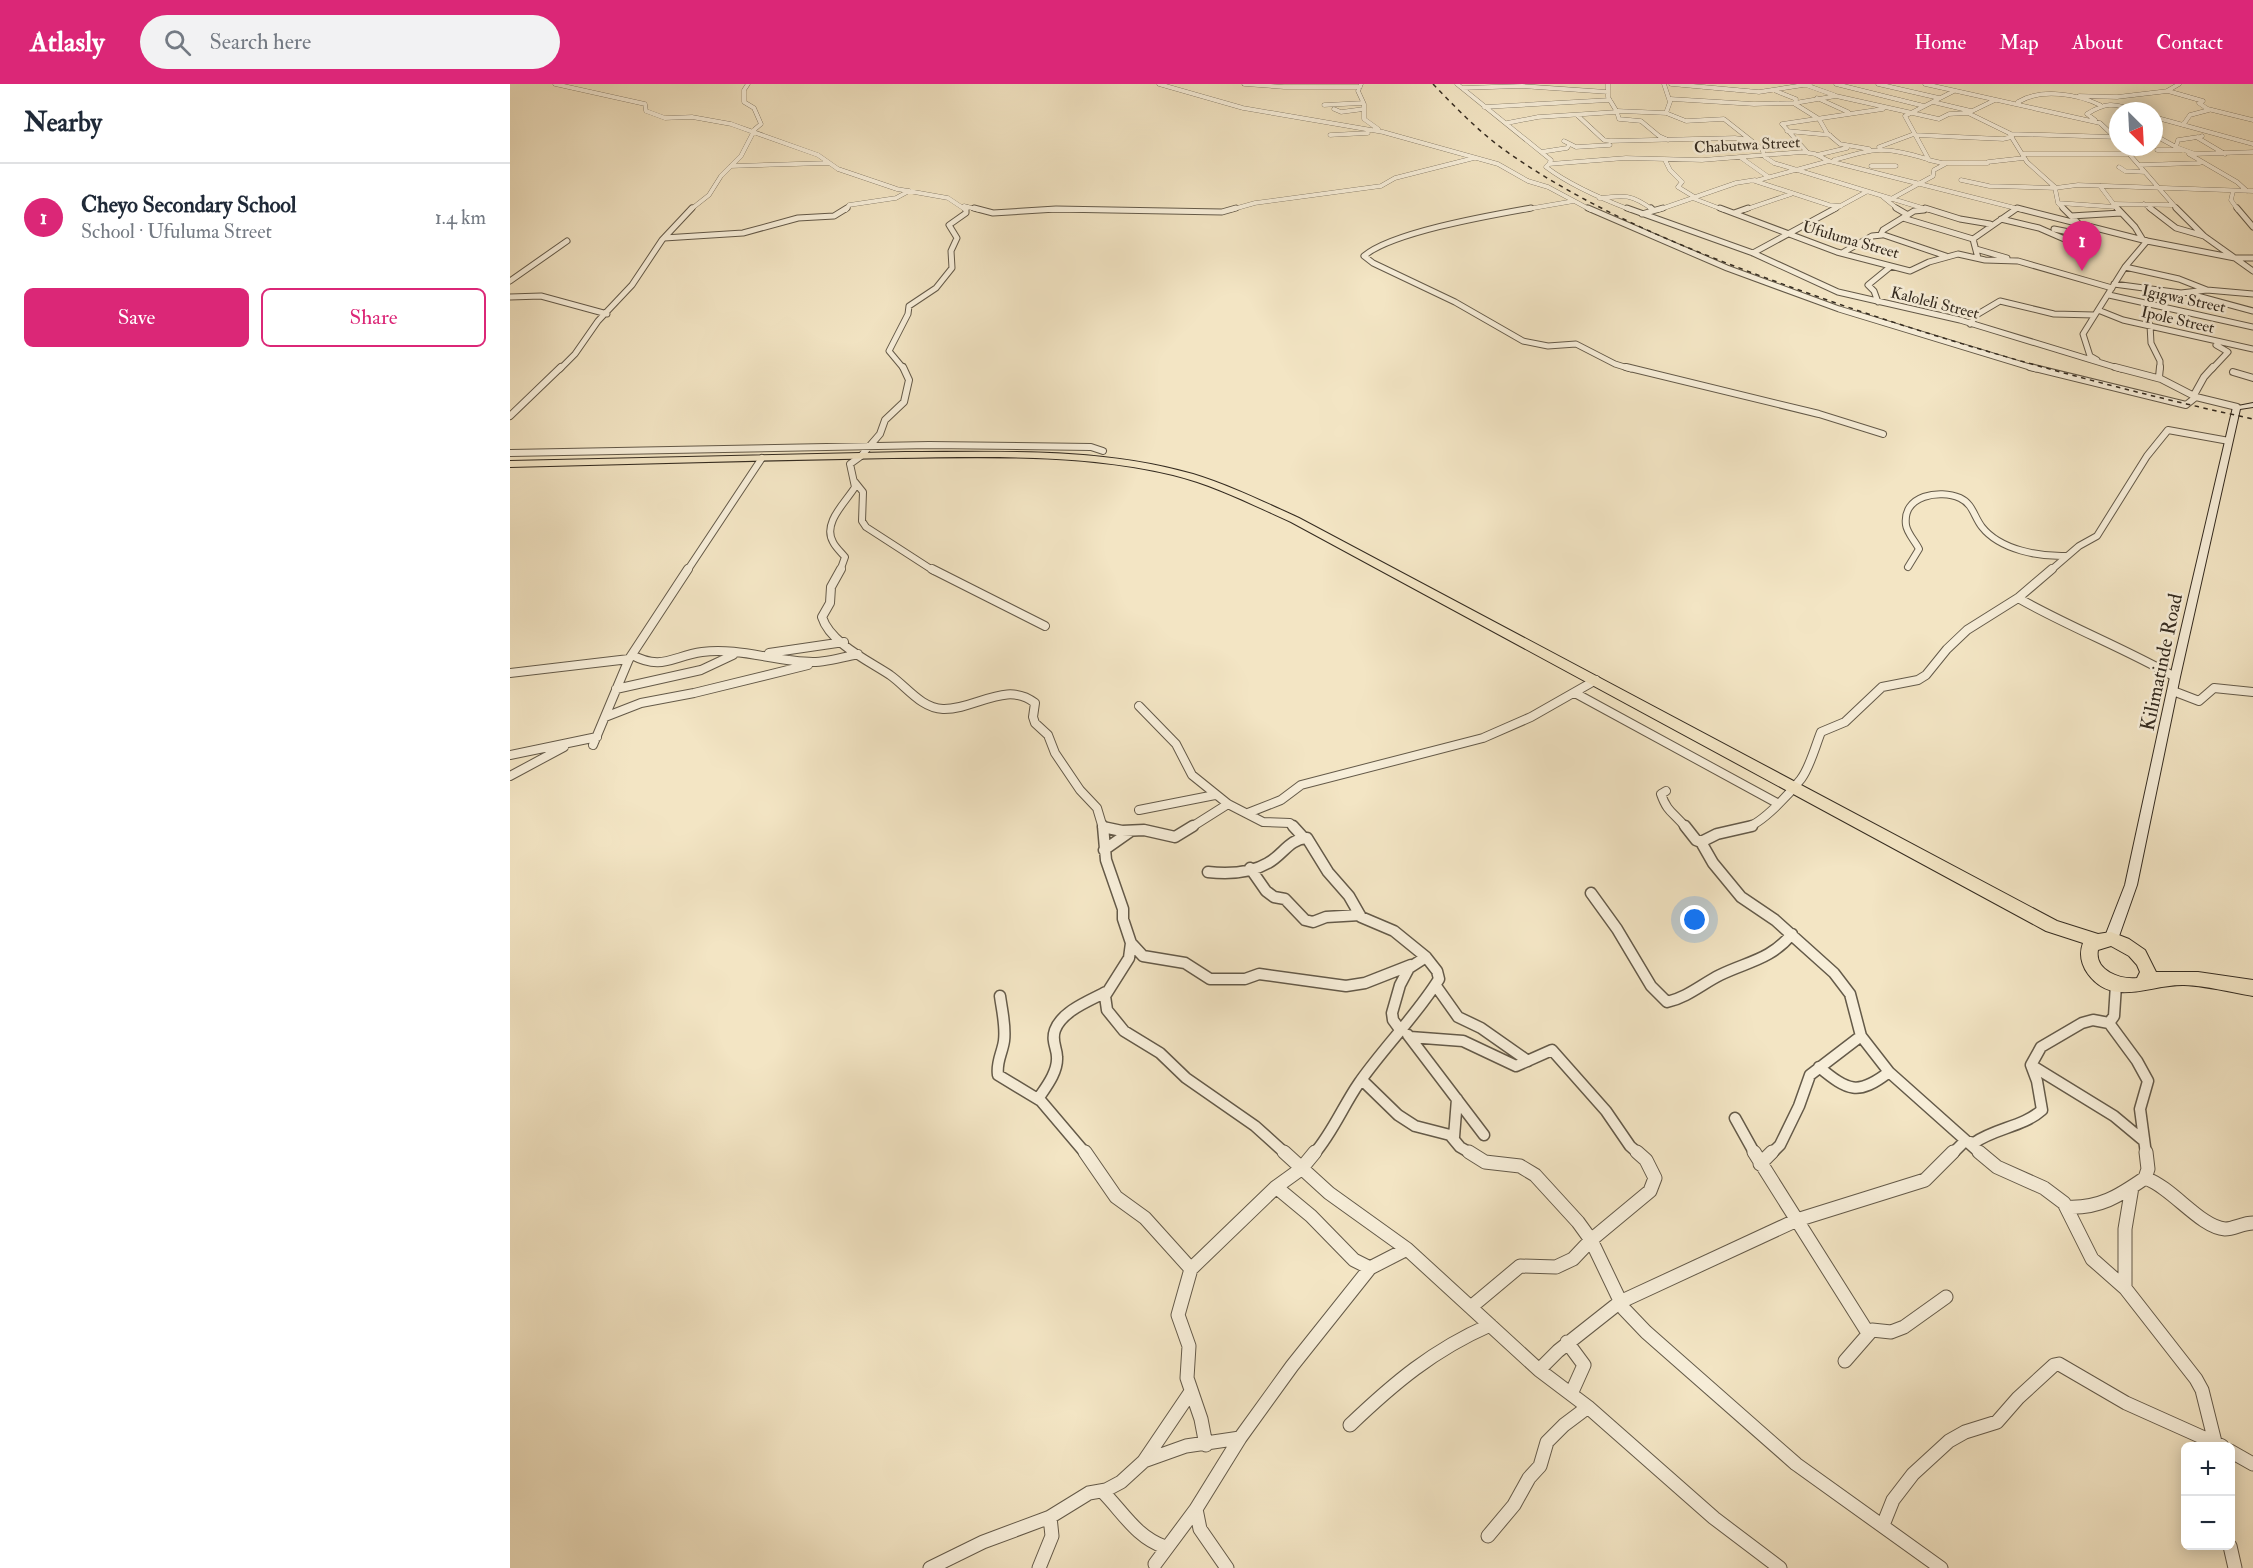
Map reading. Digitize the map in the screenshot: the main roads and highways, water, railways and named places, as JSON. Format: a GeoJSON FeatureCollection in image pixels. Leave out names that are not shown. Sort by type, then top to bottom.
{"type":"FeatureCollection","features":[{"type":"Feature","properties":{"kind":"highway"},"geometry":{"type":"LineString","coordinates":[[510,464],[861,456],[1059,456],[1111,461],[1185,476],[1241,495],[1295,520],[2052,926],[2127,946],[2142,958],[2190,978]]}},
{"type":"Feature","properties":{"kind":"highway"},"geometry":{"type":"LineString","coordinates":[[2052,926],[2099,973],[2116,985],[2130,987],[2161,977],[2190,978],[2253,988]]}},
{"type":"Feature","properties":{"kind":"highway"},"geometry":{"type":"LineString","coordinates":[[2091,963],[2089,949],[2104,940]]}},
{"type":"Feature","properties":{"kind":"highway"},"geometry":{"type":"LineString","coordinates":[[2142,958],[2148,972],[2144,983]]}},
{"type":"Feature","properties":{"kind":"main road","name":"Kilimatinde Road"},"geometry":{"type":"LineString","coordinates":[[2104,940],[2131,885],[2175,677],[2237,407],[2253,405]]}},
{"type":"Feature","properties":{"kind":"railway"},"geometry":{"type":"LineString","coordinates":[[1433,84],[1489,138],[1547,178],[1625,220],[1706,255],[1882,319],[1987,351],[2093,381],[2253,419]]}},
{"type":"Feature","properties":{"kind":"place","name":"Cheyo Secondary School"},"geometry":{"type":"Point","coordinates":[2082,271]}}]}
